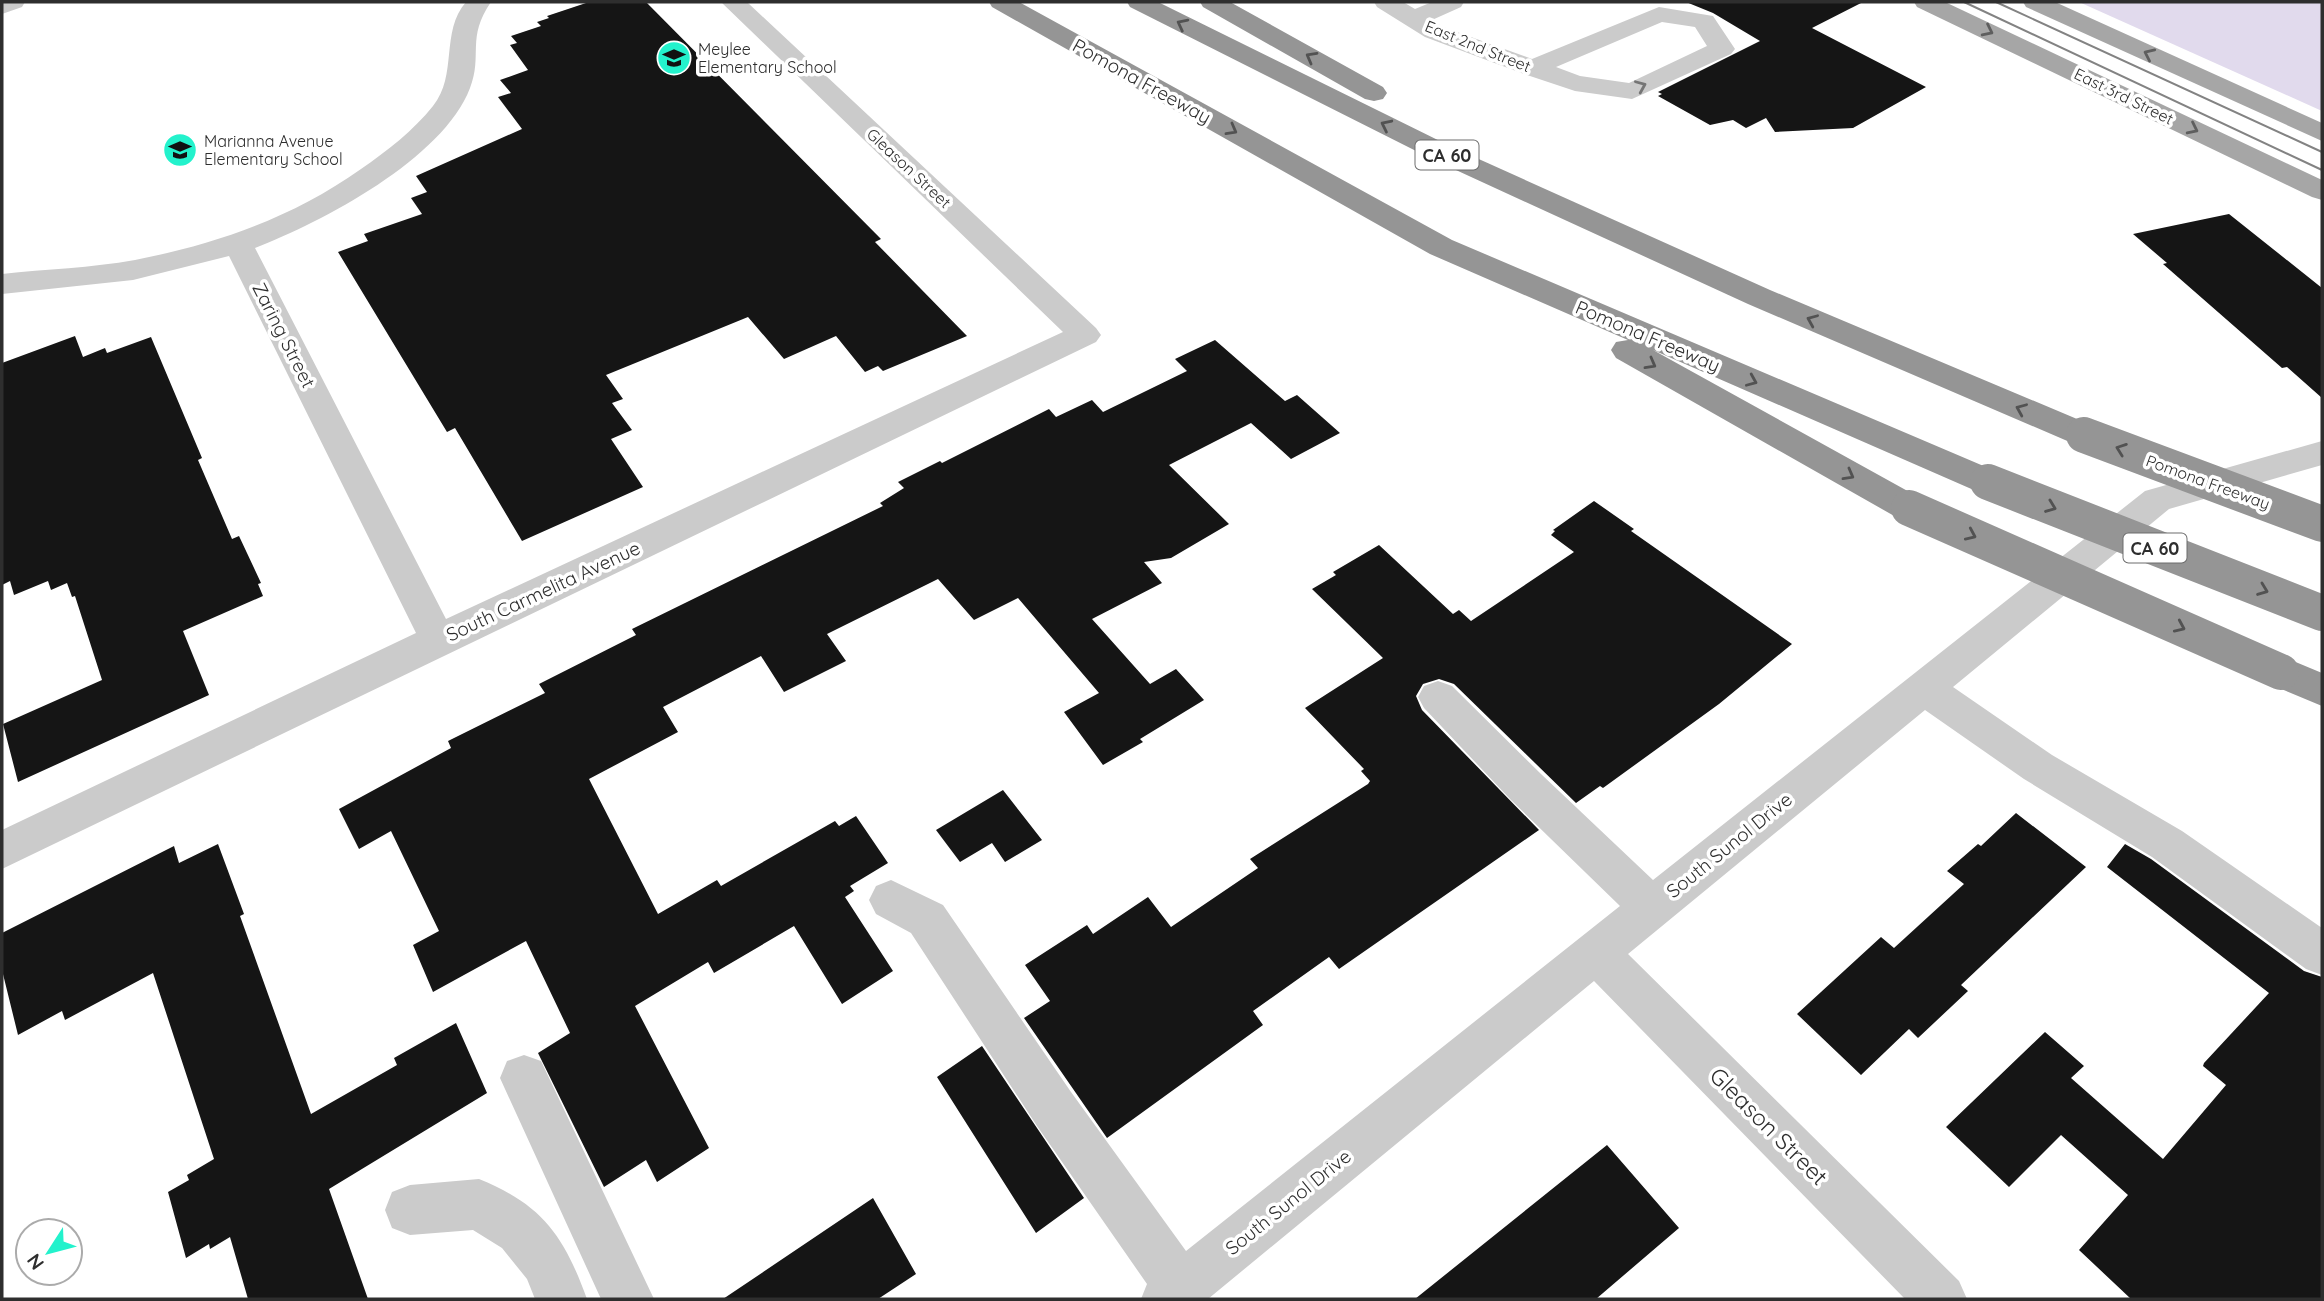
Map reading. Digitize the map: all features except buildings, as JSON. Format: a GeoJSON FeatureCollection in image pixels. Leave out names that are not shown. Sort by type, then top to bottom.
{"type":"FeatureCollection","features":[{"type":"Feature","properties":{"kind":"highway","name":"Pomona Freeway"},"geometry":{"type":"LineString","coordinates":[[1001,2],[1441,247],[1988,482],[2322,613]]}},
{"type":"Feature","properties":{"kind":"highway","name":"Pomona Freeway"},"geometry":{"type":"LineString","coordinates":[[1139,2],[1442,153],[1759,297],[2084,435],[2322,524]]}},
{"type":"Feature","properties":{"kind":"highway"},"geometry":{"type":"LineString","coordinates":[[1212,2],[1481,152],[1759,297]]}},
{"type":"Feature","properties":{"kind":"highway"},"geometry":{"type":"LineString","coordinates":[[1441,247],[1909,508],[2322,690]]}},
{"type":"Feature","properties":{"kind":"main road","name":"East 3rd Street"},"geometry":{"type":"LineString","coordinates":[[1926,2],[2322,191]]}},
{"type":"Feature","properties":{"kind":"main road"},"geometry":{"type":"LineString","coordinates":[[2035,2],[2322,133]]}},
{"type":"Feature","properties":{"kind":"street"},"geometry":{"type":"LineString","coordinates":[[2,7],[13,2]]}},
{"type":"Feature","properties":{"kind":"street"},"geometry":{"type":"LineString","coordinates":[[2,284],[132,270],[238,244],[296,220],[339,196],[421,135],[443,112],[456,89],[461,68],[462,31],[468,16],[479,2]]}},
{"type":"Feature","properties":{"kind":"street","name":"Gleason Street"},"geometry":{"type":"LineString","coordinates":[[733,2],[1085,335]]}},
{"type":"Feature","properties":{"kind":"street","name":"East 2nd Street"},"geometry":{"type":"LineString","coordinates":[[1386,2],[1434,32],[1533,68],[1575,83],[1632,91],[1722,49],[1704,21],[1675,9]]}},
{"type":"Feature","properties":{"kind":"street"},"geometry":{"type":"LineString","coordinates":[[1413,19],[1452,2]]}},
{"type":"Feature","properties":{"kind":"street"},"geometry":{"type":"LineString","coordinates":[[1533,68],[1675,9]]}},
{"type":"Feature","properties":{"kind":"street","name":"Zaring Street"},"geometry":{"type":"LineString","coordinates":[[238,244],[438,640]]}},
{"type":"Feature","properties":{"kind":"street","name":"South Carmelita Avenue"},"geometry":{"type":"LineString","coordinates":[[2,850],[438,640],[1085,335]]}},
{"type":"Feature","properties":{"kind":"street","name":"South Sunol Drive"},"geometry":{"type":"LineString","coordinates":[[1174,1294],[2157,500],[2322,453]]}},
{"type":"Feature","properties":{"kind":"street"},"geometry":{"type":"LineString","coordinates":[[1925,688],[2039,767],[2167,844],[2322,954]]}},
{"type":"Feature","properties":{"kind":"street"},"geometry":{"type":"LineString","coordinates":[[1438,697],[1652,908]]}},
{"type":"Feature","properties":{"kind":"street"},"geometry":{"type":"LineString","coordinates":[[891,900],[927,919],[1174,1294]]}},
{"type":"Feature","properties":{"kind":"street","name":"Gleason Street"},"geometry":{"type":"LineString","coordinates":[[1597,953],[1941,1299]]}},
{"type":"Feature","properties":{"kind":"street"},"geometry":{"type":"LineString","coordinates":[[524,1078],[628,1299]]}},
{"type":"Feature","properties":{"kind":"street"},"geometry":{"type":"LineString","coordinates":[[410,1210],[479,1204],[520,1230],[545,1261],[561,1299]]}},
{"type":"Feature","properties":{"kind":"shaded area"},"geometry":{"type":"Polygon","coordinates":[[[2079,2],[2322,2],[2322,111],[2079,2]]]}},
{"type":"Feature","properties":{"kind":"tram line"},"geometry":{"type":"LineString","coordinates":[[1964,2],[2322,170]]}},
{"type":"Feature","properties":{"kind":"tram line"},"geometry":{"type":"LineString","coordinates":[[1996,2],[2322,152]]}},
{"type":"Feature","properties":{"kind":"place","name":"Meylee Elementary School"},"geometry":{"type":"Point","coordinates":[674,58]}},
{"type":"Feature","properties":{"kind":"place","name":"Marianna Avenue Elementary School"},"geometry":{"type":"Point","coordinates":[180,150]}}]}
